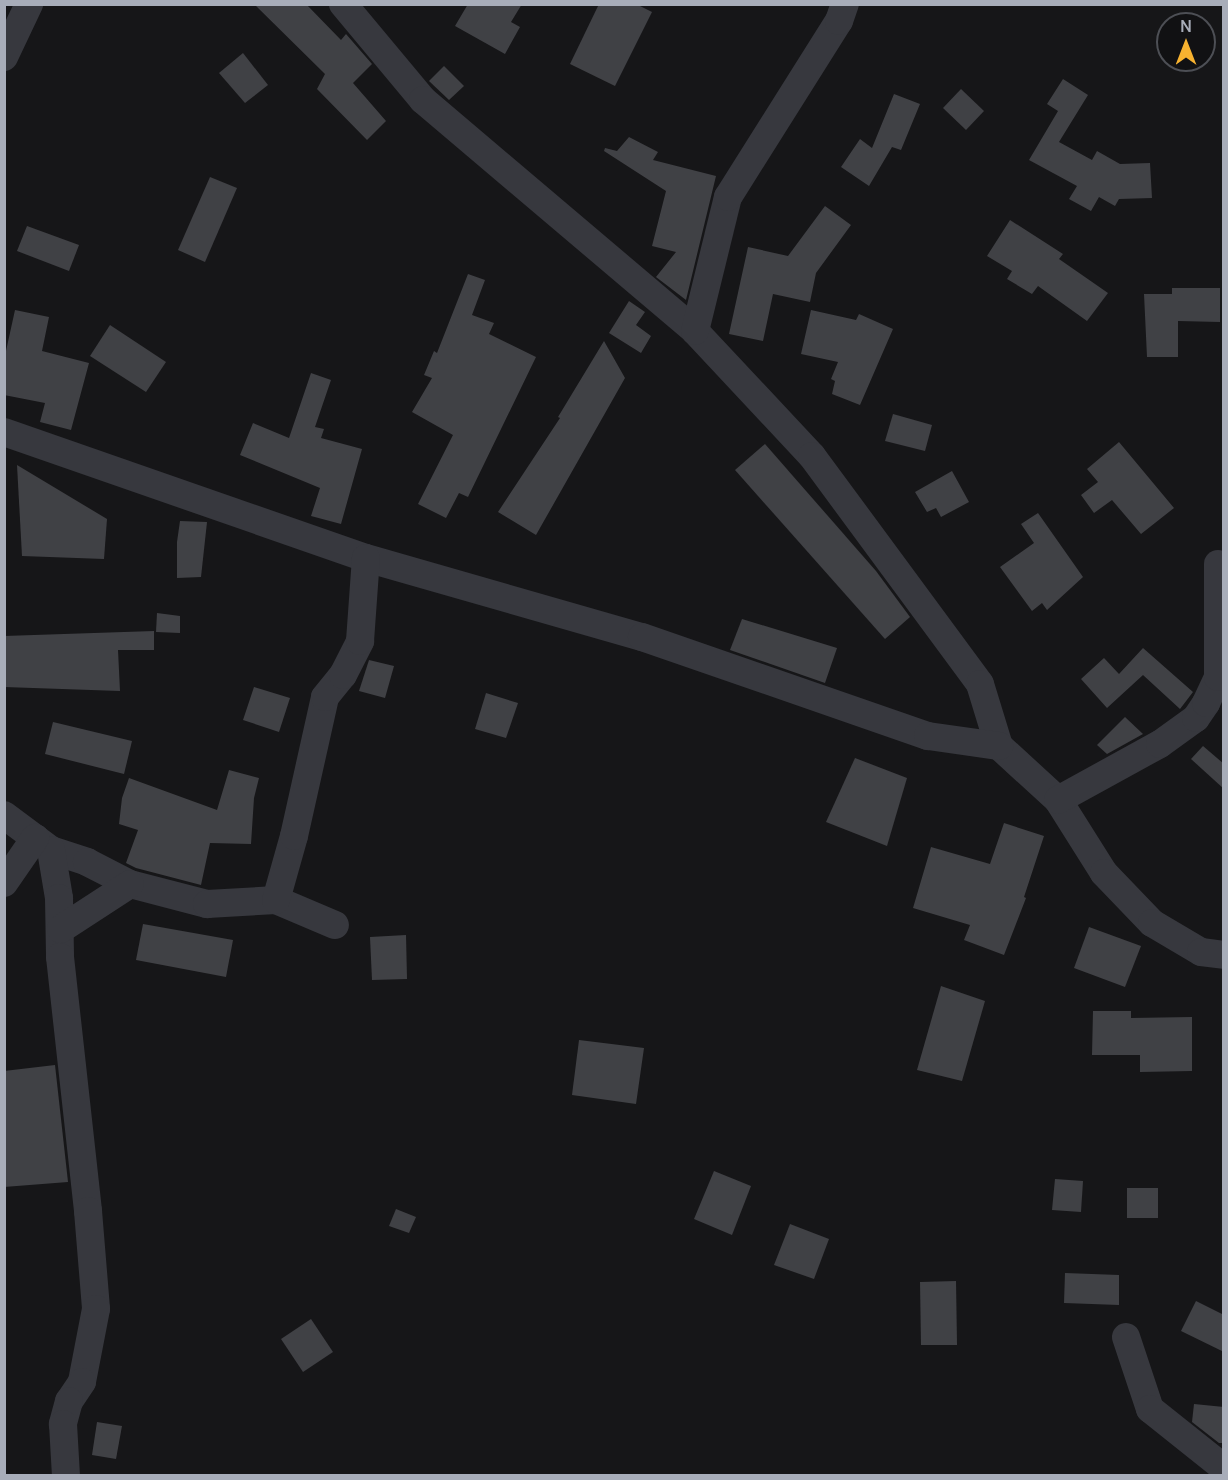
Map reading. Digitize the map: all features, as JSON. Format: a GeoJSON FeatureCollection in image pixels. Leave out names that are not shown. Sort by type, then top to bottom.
{"type":"FeatureCollection","features":[{"type":"Feature","properties":{"kind":"street"},"geometry":{"type":"LineString","coordinates":[[4,57],[11,28],[29,4]]}},
{"type":"Feature","properties":{"kind":"street"},"geometry":{"type":"LineString","coordinates":[[343,4],[423,100],[695,331],[812,456],[980,684],[999,746],[1058,800],[1104,873],[1152,923],[1201,952],[1224,955]]}},
{"type":"Feature","properties":{"kind":"street"},"geometry":{"type":"LineString","coordinates":[[695,331],[728,197],[839,21],[845,4]]}},
{"type":"Feature","properties":{"kind":"street"},"geometry":{"type":"LineString","coordinates":[[4,432],[366,558],[642,637],[928,736],[999,746]]}},
{"type":"Feature","properties":{"kind":"street"},"geometry":{"type":"LineString","coordinates":[[276,900],[294,836],[325,697],[344,675],[360,641],[366,558]]}},
{"type":"Feature","properties":{"kind":"street"},"geometry":{"type":"LineString","coordinates":[[1058,800],[1160,744],[1196,718],[1218,677],[1218,564]]}},
{"type":"Feature","properties":{"kind":"street"},"geometry":{"type":"LineString","coordinates":[[4,815],[43,844],[87,862],[130,884],[207,904],[276,900],[335,925]]}},
{"type":"Feature","properties":{"kind":"street"},"geometry":{"type":"LineString","coordinates":[[4,883],[43,844]]}},
{"type":"Feature","properties":{"kind":"street"},"geometry":{"type":"LineString","coordinates":[[43,844],[59,898],[60,957],[88,1211],[96,1309],[82,1382],[69,1401],[63,1424],[66,1476]]}},
{"type":"Feature","properties":{"kind":"street"},"geometry":{"type":"LineString","coordinates":[[61,929],[130,884]]}},
{"type":"Feature","properties":{"kind":"street"},"geometry":{"type":"LineString","coordinates":[[1126,1337],[1150,1409],[1224,1468]]}},
{"type":"Feature","properties":{"kind":"building"},"geometry":{"type":"Polygon","coordinates":[[[254,4],[306,4],[341,40],[346,34],[372,64],[353,83],[386,121],[367,140],[317,89],[325,74],[254,4]]]}},
{"type":"Feature","properties":{"kind":"building"},"geometry":{"type":"Polygon","coordinates":[[[468,4],[522,4],[511,22],[520,27],[505,54],[455,26],[468,4]]]}},
{"type":"Feature","properties":{"kind":"building"},"geometry":{"type":"Polygon","coordinates":[[[599,4],[636,4],[652,12],[615,86],[570,64],[599,4]]]}},
{"type":"Feature","properties":{"kind":"building"},"geometry":{"type":"Polygon","coordinates":[[[243,53],[268,85],[245,103],[219,73],[243,53]]]}},
{"type":"Feature","properties":{"kind":"building"},"geometry":{"type":"Polygon","coordinates":[[[444,66],[464,86],[449,100],[429,81],[444,66]]]}},
{"type":"Feature","properties":{"kind":"building"},"geometry":{"type":"Polygon","coordinates":[[[1063,79],[1088,95],[1059,142],[1092,160],[1097,151],[1120,164],[1150,163],[1152,198],[1119,199],[1115,206],[1099,197],[1091,211],[1069,199],[1077,186],[1029,160],[1058,111],[1047,104],[1063,79]]]}},
{"type":"Feature","properties":{"kind":"building"},"geometry":{"type":"Polygon","coordinates":[[[961,89],[984,111],[966,130],[943,108],[961,89]]]}},
{"type":"Feature","properties":{"kind":"building"},"geometry":{"type":"Polygon","coordinates":[[[894,94],[920,104],[901,150],[892,147],[869,186],[841,167],[860,139],[872,148],[894,94]]]}},
{"type":"Feature","properties":{"kind":"building"},"geometry":{"type":"Polygon","coordinates":[[[629,137],[658,152],[653,160],[716,176],[686,300],[656,277],[676,252],[652,246],[666,191],[604,151],[605,148],[617,151],[629,137]]]}},
{"type":"Feature","properties":{"kind":"building"},"geometry":{"type":"Polygon","coordinates":[[[210,177],[237,188],[205,262],[178,250],[210,177]]]}},
{"type":"Feature","properties":{"kind":"building"},"geometry":{"type":"Polygon","coordinates":[[[825,206],[851,225],[816,273],[810,302],[773,294],[763,341],[729,334],[748,247],[788,256],[825,206]]]}},
{"type":"Feature","properties":{"kind":"building"},"geometry":{"type":"Polygon","coordinates":[[[1010,220],[1063,254],[1059,259],[1108,293],[1087,321],[1038,286],[1032,294],[1007,279],[1012,271],[987,256],[1010,220]]]}},
{"type":"Feature","properties":{"kind":"building"},"geometry":{"type":"Polygon","coordinates":[[[27,226],[79,245],[69,271],[17,251],[27,226]]]}},
{"type":"Feature","properties":{"kind":"building"},"geometry":{"type":"Polygon","coordinates":[[[468,274],[485,280],[472,315],[494,323],[489,334],[536,357],[468,497],[459,493],[446,518],[418,504],[453,435],[412,412],[432,378],[424,375],[434,351],[437,353],[468,274]]]}},
{"type":"Feature","properties":{"kind":"building"},"geometry":{"type":"Polygon","coordinates":[[[1172,288],[1220,288],[1220,322],[1178,321],[1178,357],[1147,357],[1144,294],[1172,294],[1172,288]]]}},
{"type":"Feature","properties":{"kind":"building"},"geometry":{"type":"Polygon","coordinates":[[[629,301],[645,312],[636,325],[651,336],[641,353],[609,333],[629,301]]]}},
{"type":"Feature","properties":{"kind":"building"},"geometry":{"type":"Polygon","coordinates":[[[15,310],[49,317],[42,351],[89,363],[71,430],[40,422],[45,403],[4,395],[4,360],[15,310]]]}},
{"type":"Feature","properties":{"kind":"building"},"geometry":{"type":"Polygon","coordinates":[[[811,310],[856,320],[859,314],[893,329],[860,405],[832,394],[835,381],[831,379],[838,362],[801,354],[811,310]]]}},
{"type":"Feature","properties":{"kind":"building"},"geometry":{"type":"Polygon","coordinates":[[[110,325],[166,362],[146,392],[90,356],[110,325]]]}},
{"type":"Feature","properties":{"kind":"building"},"geometry":{"type":"Polygon","coordinates":[[[604,341],[625,378],[536,535],[498,512],[560,418],[558,417],[604,341]]]}},
{"type":"Feature","properties":{"kind":"building"},"geometry":{"type":"Polygon","coordinates":[[[311,373],[331,380],[315,427],[324,429],[321,438],[362,449],[341,524],[311,516],[320,488],[240,455],[253,423],[289,438],[311,373]]]}},
{"type":"Feature","properties":{"kind":"building"},"geometry":{"type":"Polygon","coordinates":[[[893,414],[932,425],[925,451],[885,441],[893,414]]]}},
{"type":"Feature","properties":{"kind":"building"},"geometry":{"type":"Polygon","coordinates":[[[1119,442],[1174,508],[1141,534],[1112,500],[1094,513],[1081,495],[1098,482],[1087,469],[1119,442]]]}},
{"type":"Feature","properties":{"kind":"building"},"geometry":{"type":"Polygon","coordinates":[[[765,444],[876,571],[910,617],[885,639],[735,470],[765,444]]]}},
{"type":"Feature","properties":{"kind":"building"},"geometry":{"type":"Polygon","coordinates":[[[17,465],[107,519],[104,559],[22,556],[17,465]]]}},
{"type":"Feature","properties":{"kind":"building"},"geometry":{"type":"Polygon","coordinates":[[[952,471],[969,502],[941,517],[936,508],[927,512],[915,492],[952,471]]]}},
{"type":"Feature","properties":{"kind":"building"},"geometry":{"type":"Polygon","coordinates":[[[1038,513],[1083,577],[1047,610],[1042,603],[1032,611],[1000,567],[1034,543],[1021,524],[1038,513]]]}},
{"type":"Feature","properties":{"kind":"building"},"geometry":{"type":"Polygon","coordinates":[[[180,521],[207,522],[201,577],[177,578],[177,542],[180,521]]]}},
{"type":"Feature","properties":{"kind":"building"},"geometry":{"type":"Polygon","coordinates":[[[157,613],[180,616],[180,633],[156,632],[157,613]]]}},
{"type":"Feature","properties":{"kind":"building"},"geometry":{"type":"Polygon","coordinates":[[[742,619],[837,648],[825,683],[730,650],[742,619]]]}},
{"type":"Feature","properties":{"kind":"building"},"geometry":{"type":"Polygon","coordinates":[[[154,631],[154,650],[118,650],[120,691],[4,687],[4,636],[154,631]]]}},
{"type":"Feature","properties":{"kind":"building"},"geometry":{"type":"Polygon","coordinates":[[[1143,648],[1193,692],[1180,709],[1143,675],[1107,708],[1081,679],[1104,658],[1119,674],[1143,648]]]}},
{"type":"Feature","properties":{"kind":"building"},"geometry":{"type":"Polygon","coordinates":[[[369,660],[394,666],[385,698],[359,691],[369,660]]]}},
{"type":"Feature","properties":{"kind":"building"},"geometry":{"type":"Polygon","coordinates":[[[254,687],[290,698],[279,732],[243,720],[254,687]]]}},
{"type":"Feature","properties":{"kind":"building"},"geometry":{"type":"Polygon","coordinates":[[[486,693],[518,703],[506,738],[475,729],[486,693]]]}},
{"type":"Feature","properties":{"kind":"building"},"geometry":{"type":"Polygon","coordinates":[[[1125,717],[1143,734],[1107,754],[1097,745],[1125,717]]]}},
{"type":"Feature","properties":{"kind":"building"},"geometry":{"type":"Polygon","coordinates":[[[53,722],[132,741],[124,774],[45,754],[53,722]]]}},
{"type":"Feature","properties":{"kind":"building"},"geometry":{"type":"Polygon","coordinates":[[[1203,746],[1224,764],[1224,789],[1191,759],[1203,746]]]}},
{"type":"Feature","properties":{"kind":"building"},"geometry":{"type":"Polygon","coordinates":[[[855,758],[907,778],[887,846],[826,822],[855,758]]]}},
{"type":"Feature","properties":{"kind":"building"},"geometry":{"type":"Polygon","coordinates":[[[229,770],[259,778],[254,798],[251,844],[210,843],[201,885],[136,868],[126,863],[138,830],[119,824],[122,798],[129,778],[217,810],[229,770]]]}},
{"type":"Feature","properties":{"kind":"building"},"geometry":{"type":"Polygon","coordinates":[[[1004,823],[1044,836],[1024,897],[1026,898],[1004,955],[964,940],[970,925],[913,908],[931,847],[990,864],[1004,823]]]}},
{"type":"Feature","properties":{"kind":"building"},"geometry":{"type":"Polygon","coordinates":[[[143,924],[233,940],[226,977],[136,960],[143,924]]]}},
{"type":"Feature","properties":{"kind":"building"},"geometry":{"type":"Polygon","coordinates":[[[1089,927],[1141,946],[1125,987],[1074,968],[1089,927]]]}},
{"type":"Feature","properties":{"kind":"building"},"geometry":{"type":"Polygon","coordinates":[[[406,935],[407,979],[372,980],[370,937],[406,935]]]}},
{"type":"Feature","properties":{"kind":"building"},"geometry":{"type":"Polygon","coordinates":[[[941,986],[985,1001],[962,1081],[917,1070],[941,986]]]}},
{"type":"Feature","properties":{"kind":"building"},"geometry":{"type":"Polygon","coordinates":[[[1093,1011],[1131,1011],[1131,1018],[1192,1017],[1192,1071],[1140,1072],[1140,1055],[1092,1055],[1093,1011]]]}},
{"type":"Feature","properties":{"kind":"building"},"geometry":{"type":"Polygon","coordinates":[[[579,1040],[644,1048],[636,1104],[572,1095],[579,1040]]]}},
{"type":"Feature","properties":{"kind":"building"},"geometry":{"type":"Polygon","coordinates":[[[55,1065],[68,1182],[4,1187],[4,1071],[55,1065]]]}},
{"type":"Feature","properties":{"kind":"building"},"geometry":{"type":"Polygon","coordinates":[[[714,1171],[751,1186],[732,1235],[694,1219],[714,1171]]]}},
{"type":"Feature","properties":{"kind":"building"},"geometry":{"type":"Polygon","coordinates":[[[1055,1179],[1083,1181],[1081,1212],[1052,1210],[1055,1179]]]}},
{"type":"Feature","properties":{"kind":"building"},"geometry":{"type":"Polygon","coordinates":[[[1127,1188],[1158,1188],[1158,1218],[1127,1218],[1127,1188]]]}},
{"type":"Feature","properties":{"kind":"building"},"geometry":{"type":"Polygon","coordinates":[[[396,1209],[416,1217],[409,1233],[389,1226],[396,1209]]]}},
{"type":"Feature","properties":{"kind":"building"},"geometry":{"type":"Polygon","coordinates":[[[790,1224],[829,1239],[814,1279],[774,1265],[790,1224]]]}},
{"type":"Feature","properties":{"kind":"building"},"geometry":{"type":"Polygon","coordinates":[[[1065,1273],[1119,1275],[1119,1305],[1064,1303],[1065,1273]]]}},
{"type":"Feature","properties":{"kind":"building"},"geometry":{"type":"Polygon","coordinates":[[[956,1281],[957,1345],[921,1345],[920,1282],[956,1281]]]}},
{"type":"Feature","properties":{"kind":"building"},"geometry":{"type":"Polygon","coordinates":[[[1196,1301],[1224,1315],[1224,1352],[1181,1331],[1196,1301]]]}},
{"type":"Feature","properties":{"kind":"building"},"geometry":{"type":"Polygon","coordinates":[[[311,1319],[333,1352],[303,1372],[281,1339],[311,1319]]]}},
{"type":"Feature","properties":{"kind":"building"},"geometry":{"type":"Polygon","coordinates":[[[1194,1404],[1224,1407],[1224,1443],[1219,1443],[1192,1422],[1194,1404]]]}},
{"type":"Feature","properties":{"kind":"building"},"geometry":{"type":"Polygon","coordinates":[[[97,1422],[122,1426],[116,1459],[92,1455],[97,1422]]]}}]}
